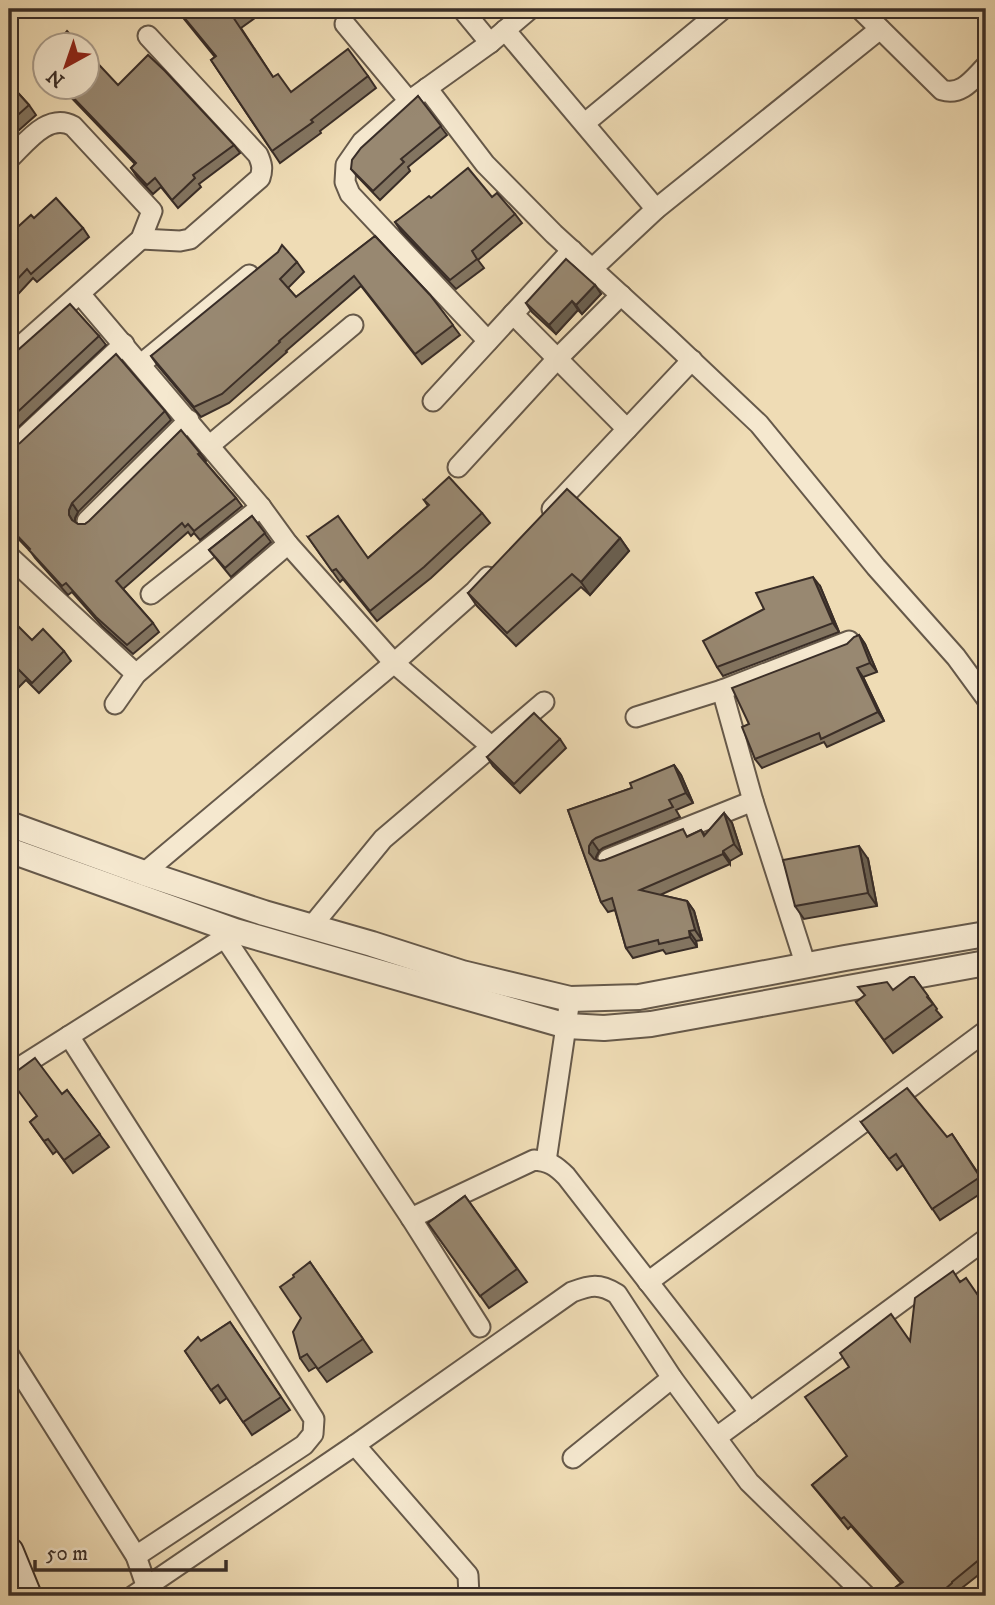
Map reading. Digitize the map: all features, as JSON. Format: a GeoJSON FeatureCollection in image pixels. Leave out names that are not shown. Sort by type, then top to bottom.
{"type":"FeatureCollection","features":[{"type":"Feature","properties":{"kind":"main road"},"geometry":{"type":"LineString","coordinates":[[9,1552],[27,1596]]}},
{"type":"Feature","properties":{"kind":"street"},"geometry":{"type":"LineString","coordinates":[[462,9],[498,36],[585,123],[656,209]]}},
{"type":"Feature","properties":{"kind":"street"},"geometry":{"type":"LineString","coordinates":[[488,341],[350,194],[345,182],[346,165],[362,142],[409,101],[498,36],[530,9]]}},
{"type":"Feature","properties":{"kind":"street"},"geometry":{"type":"LineString","coordinates":[[585,123],[723,9]]}},
{"type":"Feature","properties":{"kind":"street"},"geometry":{"type":"LineString","coordinates":[[860,9],[942,90],[952,93],[963,88],[986,66]]}},
{"type":"Feature","properties":{"kind":"street"},"geometry":{"type":"LineString","coordinates":[[345,24],[409,101]]}},
{"type":"Feature","properties":{"kind":"street"},"geometry":{"type":"LineString","coordinates":[[592,269],[656,209],[880,29]]}},
{"type":"Feature","properties":{"kind":"street"},"geometry":{"type":"LineString","coordinates":[[141,239],[190,239],[260,178],[262,172],[258,155],[148,36]]}},
{"type":"Feature","properties":{"kind":"street"},"geometry":{"type":"LineString","coordinates":[[427,88],[485,164],[592,269],[759,424],[876,567],[956,657],[986,698]]}},
{"type":"Feature","properties":{"kind":"street"},"geometry":{"type":"LineString","coordinates":[[9,159],[45,125],[65,122],[73,126],[152,211],[141,239],[9,356]]}},
{"type":"Feature","properties":{"kind":"street"},"geometry":{"type":"LineString","coordinates":[[433,401],[572,250]]}},
{"type":"Feature","properties":{"kind":"street"},"geometry":{"type":"LineString","coordinates":[[141,364],[267,261]]}},
{"type":"Feature","properties":{"kind":"street"},"geometry":{"type":"LineString","coordinates":[[80,294],[261,507],[288,544],[394,663],[492,747]]}},
{"type":"Feature","properties":{"kind":"street"},"geometry":{"type":"LineString","coordinates":[[458,467],[557,359],[621,295]]}},
{"type":"Feature","properties":{"kind":"street"},"geometry":{"type":"LineString","coordinates":[[513,314],[627,429]]}},
{"type":"Feature","properties":{"kind":"street"},"geometry":{"type":"LineString","coordinates":[[209,446],[353,324]]}},
{"type":"Feature","properties":{"kind":"street"},"geometry":{"type":"LineString","coordinates":[[18,443],[124,344]]}},
{"type":"Feature","properties":{"kind":"street"},"geometry":{"type":"LineString","coordinates":[[541,520],[692,360]]}},
{"type":"Feature","properties":{"kind":"street"},"geometry":{"type":"LineString","coordinates":[[87,521],[189,421]]}},
{"type":"Feature","properties":{"kind":"street"},"geometry":{"type":"LineString","coordinates":[[151,594],[261,507]]}},
{"type":"Feature","properties":{"kind":"street"},"geometry":{"type":"LineString","coordinates":[[115,705],[136,674],[288,544]]}},
{"type":"Feature","properties":{"kind":"street"},"geometry":{"type":"LineString","coordinates":[[9,556],[136,674]]}},
{"type":"Feature","properties":{"kind":"street"},"geometry":{"type":"LineString","coordinates":[[144,873],[394,663],[475,591],[503,560]]}},
{"type":"Feature","properties":{"kind":"street"},"geometry":{"type":"LineString","coordinates":[[636,717],[722,690],[849,641]]}},
{"type":"Feature","properties":{"kind":"street"},"geometry":{"type":"LineString","coordinates":[[722,690],[753,801],[806,966]]}},
{"type":"Feature","properties":{"kind":"street"},"geometry":{"type":"LineString","coordinates":[[311,927],[383,839],[544,702]]}},
{"type":"Feature","properties":{"kind":"street"},"geometry":{"type":"LineString","coordinates":[[608,859],[753,801]]}},
{"type":"Feature","properties":{"kind":"street"},"geometry":{"type":"LineString","coordinates":[[9,824],[182,886],[311,927],[462,973],[570,999],[639,997],[986,934]]}},
{"type":"Feature","properties":{"kind":"street"},"geometry":{"type":"LineString","coordinates":[[9,850],[162,905],[230,934],[567,1026],[604,1028],[650,1024],[986,963]]}},
{"type":"Feature","properties":{"kind":"street"},"geometry":{"type":"LineString","coordinates":[[162,905],[182,886]]}},
{"type":"Feature","properties":{"kind":"street"},"geometry":{"type":"LineString","coordinates":[[9,1074],[230,934]]}},
{"type":"Feature","properties":{"kind":"street"},"geometry":{"type":"LineString","coordinates":[[230,934],[480,1327]]}},
{"type":"Feature","properties":{"kind":"street"},"geometry":{"type":"LineString","coordinates":[[546,1161],[570,999]]}},
{"type":"Feature","properties":{"kind":"street"},"geometry":{"type":"LineString","coordinates":[[648,1282],[986,1031]]}},
{"type":"Feature","properties":{"kind":"street"},"geometry":{"type":"LineString","coordinates":[[69,1036],[314,1419],[313,1434],[304,1445],[136,1556]]}},
{"type":"Feature","properties":{"kind":"street"},"geometry":{"type":"LineString","coordinates":[[411,1218],[534,1160],[546,1161],[556,1166],[750,1413]]}},
{"type":"Feature","properties":{"kind":"street"},"geometry":{"type":"LineString","coordinates":[[718,1437],[986,1239]]}},
{"type":"Feature","properties":{"kind":"street"},"geometry":{"type":"LineString","coordinates":[[9,1354],[136,1556],[140,1592],[572,1292],[588,1286],[604,1285],[617,1294],[672,1378],[749,1482],[866,1596]]}},
{"type":"Feature","properties":{"kind":"street"},"geometry":{"type":"LineString","coordinates":[[573,1458],[672,1378]]}},
{"type":"Feature","properties":{"kind":"street"},"geometry":{"type":"LineString","coordinates":[[355,1445],[468,1575],[469,1596]]}},
{"type":"Feature","properties":{"kind":"building"},"geometry":{"type":"Polygon","coordinates":[[[177,9],[243,9],[233,17],[273,77],[278,74],[291,92],[348,49],[368,76],[311,120],[313,122],[272,151],[211,60],[216,56],[177,9]]]}},
{"type":"Feature","properties":{"kind":"building"},"geometry":{"type":"Polygon","coordinates":[[[148,55],[234,145],[193,175],[195,178],[172,200],[155,178],[147,185],[131,168],[136,163],[77,102],[102,102],[102,68],[118,85],[148,55]]]}},
{"type":"Feature","properties":{"kind":"building"},"geometry":{"type":"Polygon","coordinates":[[[9,83],[29,105],[9,123],[9,83]]]}},
{"type":"Feature","properties":{"kind":"building"},"geometry":{"type":"Polygon","coordinates":[[[418,96],[441,126],[401,159],[404,162],[373,191],[351,169],[352,160],[361,148],[418,96]]]}},
{"type":"Feature","properties":{"kind":"building"},"geometry":{"type":"Polygon","coordinates":[[[468,168],[492,197],[497,193],[515,214],[472,251],[477,259],[450,280],[395,222],[429,196],[431,198],[468,168]]]}},
{"type":"Feature","properties":{"kind":"building"},"geometry":{"type":"Polygon","coordinates":[[[56,198],[83,228],[31,274],[27,269],[9,288],[9,235],[31,215],[34,218],[56,198]]]}},
{"type":"Feature","properties":{"kind":"building"},"geometry":{"type":"Polygon","coordinates":[[[375,236],[430,295],[453,325],[415,354],[354,276],[222,394],[194,407],[151,356],[278,252],[282,245],[297,262],[280,279],[296,297],[375,236]]]}},
{"type":"Feature","properties":{"kind":"building"},"geometry":{"type":"Polygon","coordinates":[[[566,259],[595,285],[576,305],[572,301],[549,325],[526,303],[566,259]]]}},
{"type":"Feature","properties":{"kind":"building"},"geometry":{"type":"Polygon","coordinates":[[[70,304],[99,336],[9,420],[9,358],[70,304]]]}},
{"type":"Feature","properties":{"kind":"building"},"geometry":{"type":"Polygon","coordinates":[[[116,354],[165,411],[72,503],[69,515],[72,520],[78,524],[89,521],[181,430],[236,498],[194,531],[188,524],[185,527],[182,523],[116,581],[153,623],[127,645],[96,617],[66,583],[62,586],[9,527],[9,446],[20,443],[116,354]]]}},
{"type":"Feature","properties":{"kind":"building"},"geometry":{"type":"Polygon","coordinates":[[[449,477],[482,513],[424,567],[370,611],[336,569],[332,571],[308,537],[338,516],[368,558],[429,505],[424,500],[449,477]]]}},
{"type":"Feature","properties":{"kind":"building"},"geometry":{"type":"Polygon","coordinates":[[[567,489],[620,538],[581,582],[572,574],[507,633],[468,593],[567,489]]]}},
{"type":"Feature","properties":{"kind":"building"},"geometry":{"type":"Polygon","coordinates":[[[252,516],[265,533],[225,568],[209,550],[252,516]]]}},
{"type":"Feature","properties":{"kind":"building"},"geometry":{"type":"Polygon","coordinates":[[[813,577],[833,623],[717,667],[703,641],[764,609],[756,593],[813,577]]]}},
{"type":"Feature","properties":{"kind":"building"},"geometry":{"type":"Polygon","coordinates":[[[15,623],[32,640],[43,629],[64,651],[32,683],[19,670],[9,679],[9,629],[15,623]]]}},
{"type":"Feature","properties":{"kind":"building"},"geometry":{"type":"Polygon","coordinates":[[[859,635],[870,663],[857,668],[878,712],[821,739],[819,733],[755,759],[742,727],[749,724],[732,688],[847,644],[859,635]]]}},
{"type":"Feature","properties":{"kind":"building"},"geometry":{"type":"Polygon","coordinates":[[[534,713],[560,739],[514,784],[487,757],[534,713]]]}},
{"type":"Feature","properties":{"kind":"building"},"geometry":{"type":"Polygon","coordinates":[[[674,765],[686,793],[669,800],[673,807],[596,838],[589,846],[589,853],[594,859],[605,860],[683,829],[687,837],[701,830],[704,836],[724,813],[734,844],[723,851],[723,854],[640,890],[687,901],[695,930],[689,931],[690,937],[659,944],[658,940],[626,948],[612,898],[601,902],[568,810],[632,788],[630,783],[674,765]]]}},
{"type":"Feature","properties":{"kind":"building"},"geometry":{"type":"Polygon","coordinates":[[[859,846],[868,893],[795,906],[783,860],[859,846]]]}},
{"type":"Feature","properties":{"kind":"building"},"geometry":{"type":"Polygon","coordinates":[[[910,977],[914,977],[933,1004],[884,1040],[856,1002],[865,995],[858,987],[887,982],[893,990],[910,977]]]}},
{"type":"Feature","properties":{"kind":"building"},"geometry":{"type":"Polygon","coordinates":[[[35,1058],[62,1094],[67,1090],[100,1134],[64,1160],[48,1139],[44,1141],[30,1122],[37,1116],[9,1078],[35,1058]]]}},
{"type":"Feature","properties":{"kind":"building"},"geometry":{"type":"Polygon","coordinates":[[[907,1088],[947,1137],[952,1134],[980,1177],[932,1209],[896,1154],[889,1159],[861,1122],[907,1088]]]}},
{"type":"Feature","properties":{"kind":"building"},"geometry":{"type":"Polygon","coordinates":[[[465,1196],[517,1269],[480,1296],[428,1223],[465,1196]]]}},
{"type":"Feature","properties":{"kind":"building"},"geometry":{"type":"Polygon","coordinates":[[[310,1262],[363,1339],[318,1369],[307,1354],[300,1358],[293,1332],[301,1318],[280,1287],[310,1262]]]}},
{"type":"Feature","properties":{"kind":"building"},"geometry":{"type":"Polygon","coordinates":[[[953,1271],[960,1282],[966,1278],[986,1307],[986,1554],[937,1596],[904,1596],[896,1587],[903,1582],[844,1517],[841,1519],[812,1485],[847,1456],[805,1397],[849,1367],[840,1353],[891,1314],[910,1341],[915,1298],[953,1271]]]}},
{"type":"Feature","properties":{"kind":"building"},"geometry":{"type":"Polygon","coordinates":[[[230,1322],[281,1397],[243,1422],[218,1385],[211,1390],[185,1351],[198,1337],[201,1341],[230,1322]]]}}]}
